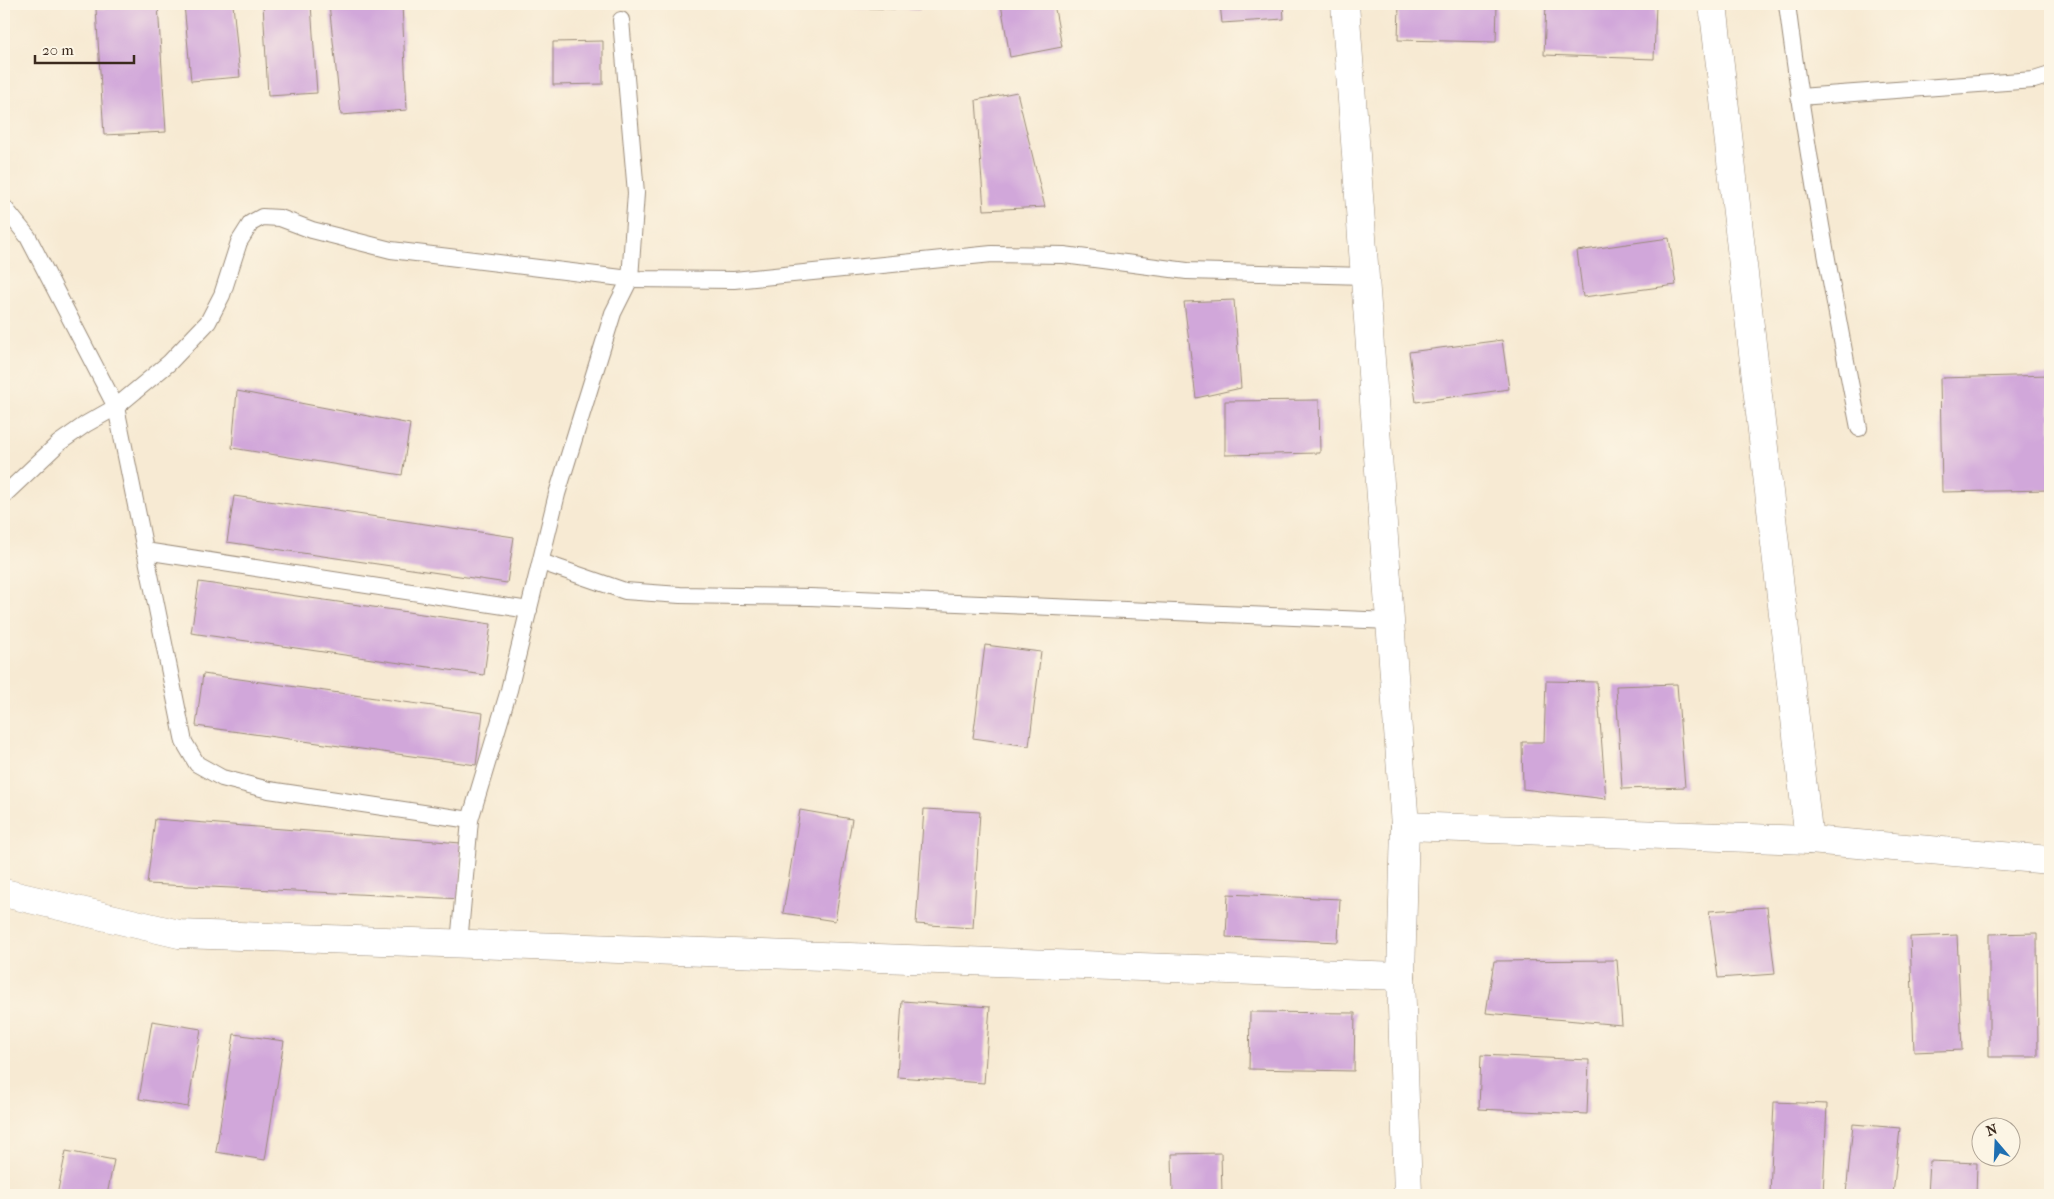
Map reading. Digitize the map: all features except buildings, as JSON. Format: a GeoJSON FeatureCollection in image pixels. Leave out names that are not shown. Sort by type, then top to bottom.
{"type":"FeatureCollection","features":[{"type":"Feature","properties":{"kind":"street"},"geometry":{"type":"LineString","coordinates":[[1345,4],[1405,826],[1401,976],[1408,1195]]}},
{"type":"Feature","properties":{"kind":"street"},"geometry":{"type":"LineString","coordinates":[[1713,4],[1809,840]]}},
{"type":"Feature","properties":{"kind":"street"},"geometry":{"type":"LineString","coordinates":[[1405,826],[1809,840],[2050,860]]}},
{"type":"Feature","properties":{"kind":"street"},"geometry":{"type":"LineString","coordinates":[[4,893],[180,934],[1401,976]]}},
{"type":"Feature","properties":{"kind":"lane"},"geometry":{"type":"LineString","coordinates":[[1786,4],[1799,97],[1835,310],[1859,428]]}},
{"type":"Feature","properties":{"kind":"lane"},"geometry":{"type":"LineString","coordinates":[[459,944],[470,820],[510,690],[557,494],[610,322],[630,279],[636,193],[621,20]]}},
{"type":"Feature","properties":{"kind":"lane"},"geometry":{"type":"LineString","coordinates":[[1799,97],[2034,80],[2050,75]]}},
{"type":"Feature","properties":{"kind":"lane"},"geometry":{"type":"LineString","coordinates":[[4,208],[28,237],[116,407],[184,742],[197,764],[222,778],[269,790],[470,820]]}},
{"type":"Feature","properties":{"kind":"lane"},"geometry":{"type":"LineString","coordinates":[[4,495],[58,443],[116,407],[169,363],[208,322],[222,295],[239,242],[251,223],[262,218],[280,218],[312,230],[391,250],[630,279],[734,280],[992,254],[1064,255],[1187,271],[1365,276]]}},
{"type":"Feature","properties":{"kind":"lane"},"geometry":{"type":"LineString","coordinates":[[145,550],[529,610]]}},
{"type":"Feature","properties":{"kind":"lane"},"geometry":{"type":"LineString","coordinates":[[541,562],[625,592],[680,595],[810,596],[1390,621]]}}]}
